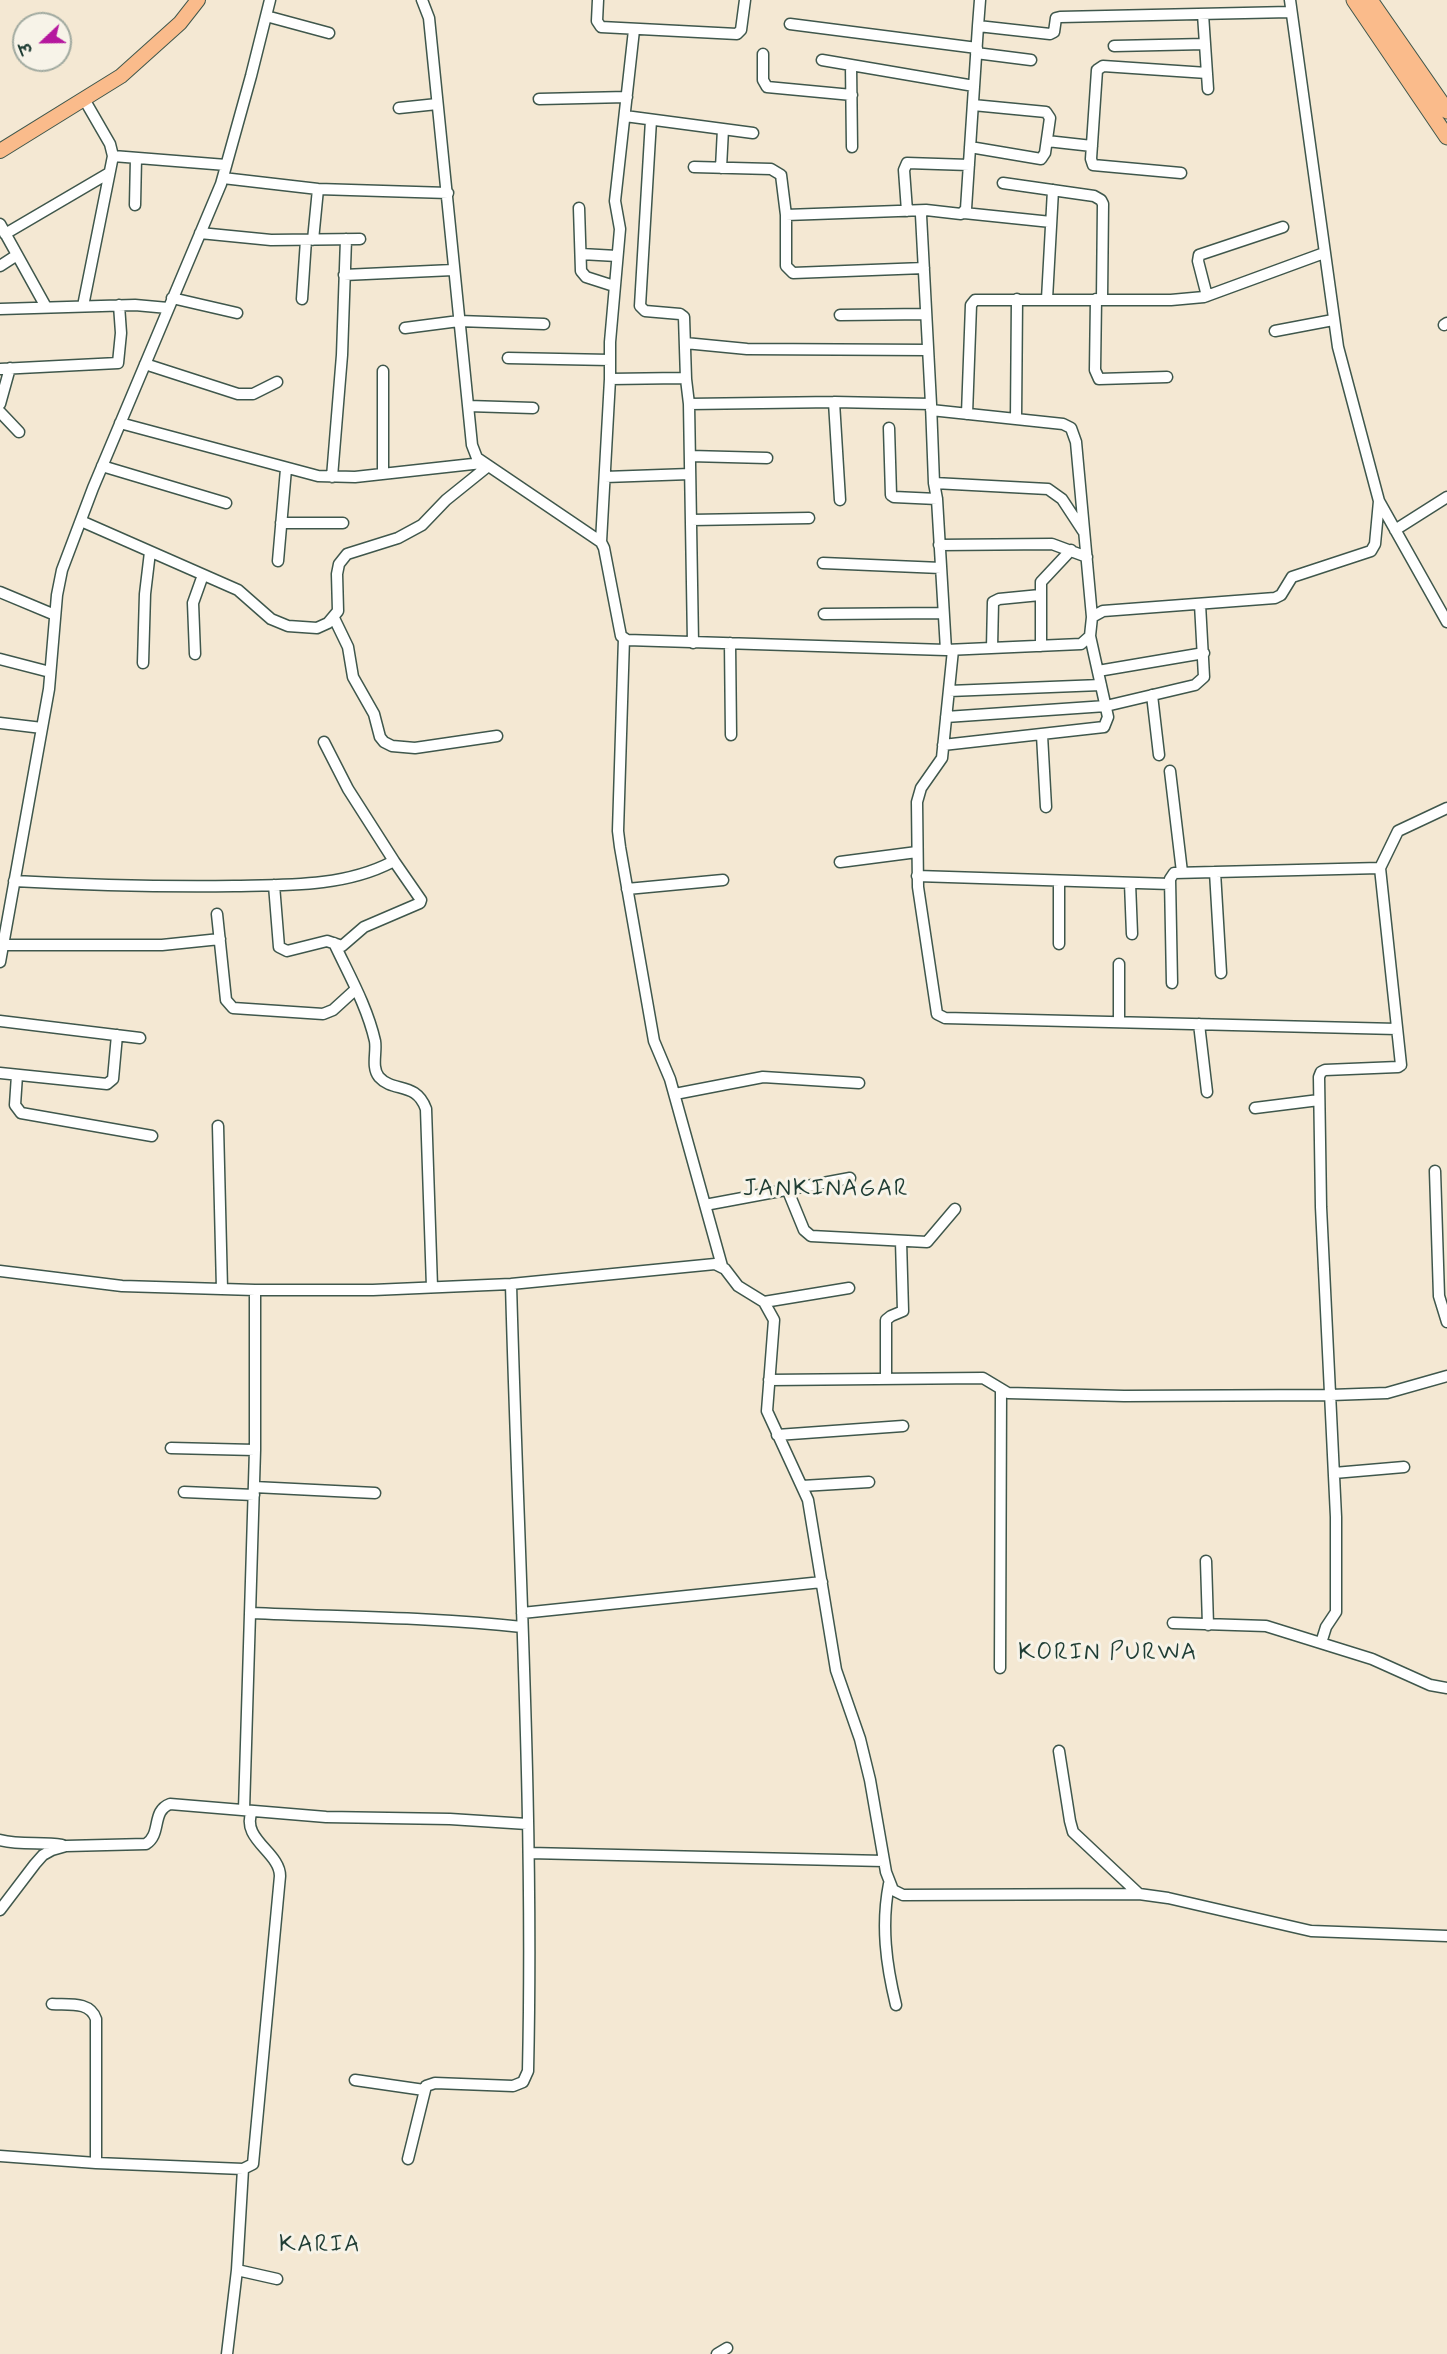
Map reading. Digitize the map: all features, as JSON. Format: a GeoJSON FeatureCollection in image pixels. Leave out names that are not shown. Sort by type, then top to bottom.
{"type":"FeatureCollection","features":[{"type":"Feature","properties":{"kind":"highway"},"geometry":{"type":"LineString","coordinates":[[1354,0],[1447,137]]}},
{"type":"Feature","properties":{"kind":"highway"},"geometry":{"type":"LineString","coordinates":[[1370,0],[1447,111]]}},
{"type":"Feature","properties":{"kind":"main road"},"geometry":{"type":"LineString","coordinates":[[0,151],[121,76],[180,23],[198,0]]}},
{"type":"Feature","properties":{"kind":"street"},"geometry":{"type":"LineString","coordinates":[[0,962],[5,900],[14,881],[42,728],[62,570],[102,466],[223,178],[270,0]]}},
{"type":"Feature","properties":{"kind":"street"},"geometry":{"type":"LineString","coordinates":[[422,0],[429,18],[448,193],[453,270],[474,452],[484,465],[601,542],[604,548],[624,638],[618,831],[654,1041],[675,1094],[722,1266],[738,1286],[764,1302],[774,1320],[767,1411],[808,1500],[836,1670],[860,1739],[870,1780],[884,1861],[892,1890],[903,1895],[1139,1894],[1168,1898],[1311,1931],[1447,1936]]}},
{"type":"Feature","properties":{"kind":"street"},"geometry":{"type":"LineString","coordinates":[[598,0],[598,25],[634,30],[736,34],[741,30],[745,0]]}},
{"type":"Feature","properties":{"kind":"street"},"geometry":{"type":"LineString","coordinates":[[964,213],[980,0]]}},
{"type":"Feature","properties":{"kind":"street"},"geometry":{"type":"LineString","coordinates":[[1290,0],[1338,347],[1379,501],[1447,622]]}},
{"type":"Feature","properties":{"kind":"street"},"geometry":{"type":"LineString","coordinates":[[978,26],[1050,34],[1056,28],[1056,18],[1060,17],[1290,12]]}},
{"type":"Feature","properties":{"kind":"street"},"geometry":{"type":"LineString","coordinates":[[1203,14],[1208,89]]}},
{"type":"Feature","properties":{"kind":"street"},"geometry":{"type":"LineString","coordinates":[[266,16],[329,33]]}},
{"type":"Feature","properties":{"kind":"street"},"geometry":{"type":"LineString","coordinates":[[790,24],[976,50],[1030,60]]}},
{"type":"Feature","properties":{"kind":"street"},"geometry":{"type":"LineString","coordinates":[[601,542],[614,286],[620,229],[615,201],[634,30]]}},
{"type":"Feature","properties":{"kind":"street"},"geometry":{"type":"LineString","coordinates":[[1114,46],[1205,44]]}},
{"type":"Feature","properties":{"kind":"street"},"geometry":{"type":"LineString","coordinates":[[764,54],[763,80],[767,87],[852,95]]}},
{"type":"Feature","properties":{"kind":"street"},"geometry":{"type":"LineString","coordinates":[[822,60],[974,86]]}},
{"type":"Feature","properties":{"kind":"street"},"geometry":{"type":"LineString","coordinates":[[852,65],[852,147]]}},
{"type":"Feature","properties":{"kind":"street"},"geometry":{"type":"LineString","coordinates":[[1182,173],[1095,167],[1091,162],[1097,70],[1099,67],[1207,73]]}},
{"type":"Feature","properties":{"kind":"street"},"geometry":{"type":"LineString","coordinates":[[539,99],[627,97]]}},
{"type":"Feature","properties":{"kind":"street"},"geometry":{"type":"LineString","coordinates":[[83,306],[113,156],[110,144],[84,99]]}},
{"type":"Feature","properties":{"kind":"street"},"geometry":{"type":"LineString","coordinates":[[399,108],[437,104]]}},
{"type":"Feature","properties":{"kind":"street"},"geometry":{"type":"LineString","coordinates":[[970,147],[1036,160],[1044,156],[1050,118],[1046,112],[973,105]]}},
{"type":"Feature","properties":{"kind":"street"},"geometry":{"type":"LineString","coordinates":[[625,117],[753,133]]}},
{"type":"Feature","properties":{"kind":"street"},"geometry":{"type":"LineString","coordinates":[[651,120],[640,306],[645,311],[680,314],[684,317],[689,404],[693,643]]}},
{"type":"Feature","properties":{"kind":"street"},"geometry":{"type":"LineString","coordinates":[[722,168],[723,129]]}},
{"type":"Feature","properties":{"kind":"street"},"geometry":{"type":"LineString","coordinates":[[1047,141],[1092,146]]}},
{"type":"Feature","properties":{"kind":"street"},"geometry":{"type":"LineString","coordinates":[[113,156],[226,165]]}},
{"type":"Feature","properties":{"kind":"street"},"geometry":{"type":"LineString","coordinates":[[135,205],[136,158]]}},
{"type":"Feature","properties":{"kind":"street"},"geometry":{"type":"LineString","coordinates":[[907,211],[904,170],[907,163],[969,165]]}},
{"type":"Feature","properties":{"kind":"street"},"geometry":{"type":"LineString","coordinates":[[694,167],[777,171],[783,180],[786,266],[793,273],[924,268]]}},
{"type":"Feature","properties":{"kind":"street"},"geometry":{"type":"LineString","coordinates":[[46,307],[3,229],[109,173]]}},
{"type":"Feature","properties":{"kind":"street"},"geometry":{"type":"LineString","coordinates":[[223,178],[318,189],[448,193]]}},
{"type":"Feature","properties":{"kind":"street"},"geometry":{"type":"LineString","coordinates":[[1003,183],[1094,196],[1101,200],[1103,204],[1095,370],[1099,379],[1167,377]]}},
{"type":"Feature","properties":{"kind":"street"},"geometry":{"type":"LineString","coordinates":[[302,299],[318,189]]}},
{"type":"Feature","properties":{"kind":"street"},"geometry":{"type":"LineString","coordinates":[[1047,299],[1053,190]]}},
{"type":"Feature","properties":{"kind":"street"},"geometry":{"type":"LineString","coordinates":[[579,208],[583,274],[614,286]]}},
{"type":"Feature","properties":{"kind":"street"},"geometry":{"type":"LineString","coordinates":[[786,215],[926,210],[1051,222]]}},
{"type":"Feature","properties":{"kind":"street"},"geometry":{"type":"LineString","coordinates":[[926,210],[921,215],[934,483],[949,650],[949,691],[942,758],[918,795],[917,876],[934,1009],[937,1014],[945,1018],[1397,1029]]}},
{"type":"Feature","properties":{"kind":"street"},"geometry":{"type":"LineString","coordinates":[[1207,296],[1198,261],[1199,255],[1283,227]]}},
{"type":"Feature","properties":{"kind":"street"},"geometry":{"type":"LineString","coordinates":[[200,233],[261,239],[360,239]]}},
{"type":"Feature","properties":{"kind":"street"},"geometry":{"type":"LineString","coordinates":[[333,477],[342,355],[345,239]]}},
{"type":"Feature","properties":{"kind":"street"},"geometry":{"type":"LineString","coordinates":[[580,254],[617,256]]}},
{"type":"Feature","properties":{"kind":"street"},"geometry":{"type":"LineString","coordinates":[[968,414],[972,302],[978,298],[1171,300],[1207,296],[1324,254]]}},
{"type":"Feature","properties":{"kind":"street"},"geometry":{"type":"LineString","coordinates":[[0,266],[17,255]]}},
{"type":"Feature","properties":{"kind":"street"},"geometry":{"type":"LineString","coordinates":[[344,275],[453,270]]}},
{"type":"Feature","properties":{"kind":"street"},"geometry":{"type":"LineString","coordinates":[[1016,419],[1017,298]]}},
{"type":"Feature","properties":{"kind":"street"},"geometry":{"type":"LineString","coordinates":[[0,309],[170,303],[237,313]]}},
{"type":"Feature","properties":{"kind":"street"},"geometry":{"type":"LineString","coordinates":[[0,404],[5,368],[118,363],[121,333],[119,305]]}},
{"type":"Feature","properties":{"kind":"street"},"geometry":{"type":"LineString","coordinates":[[840,315],[927,314]]}},
{"type":"Feature","properties":{"kind":"street"},"geometry":{"type":"LineString","coordinates":[[1275,331],[1333,320]]}},
{"type":"Feature","properties":{"kind":"street"},"geometry":{"type":"LineString","coordinates":[[405,328],[459,321],[544,324]]}},
{"type":"Feature","properties":{"kind":"street"},"geometry":{"type":"LineString","coordinates":[[685,343],[747,349],[928,350]]}},
{"type":"Feature","properties":{"kind":"street"},"geometry":{"type":"LineString","coordinates":[[508,358],[610,360]]}},
{"type":"Feature","properties":{"kind":"street"},"geometry":{"type":"LineString","coordinates":[[145,364],[238,394],[253,394],[277,382]]}},
{"type":"Feature","properties":{"kind":"street"},"geometry":{"type":"LineString","coordinates":[[382,474],[383,371]]}},
{"type":"Feature","properties":{"kind":"street"},"geometry":{"type":"LineString","coordinates":[[610,379],[686,379]]}},
{"type":"Feature","properties":{"kind":"street"},"geometry":{"type":"LineString","coordinates":[[689,404],[834,402],[931,407],[968,414],[1063,424],[1071,428],[1076,442],[1085,534],[1092,617],[1090,636],[1108,717],[1104,727],[943,745]]}},
{"type":"Feature","properties":{"kind":"street"},"geometry":{"type":"LineString","coordinates":[[834,402],[840,500]]}},
{"type":"Feature","properties":{"kind":"street"},"geometry":{"type":"LineString","coordinates":[[468,406],[533,408]]}},
{"type":"Feature","properties":{"kind":"street"},"geometry":{"type":"LineString","coordinates":[[0,412],[19,432]]}},
{"type":"Feature","properties":{"kind":"street"},"geometry":{"type":"LineString","coordinates":[[120,423],[286,469],[333,477],[484,465]]}},
{"type":"Feature","properties":{"kind":"street"},"geometry":{"type":"LineString","coordinates":[[889,428],[891,495],[937,499]]}},
{"type":"Feature","properties":{"kind":"street"},"geometry":{"type":"LineString","coordinates":[[690,456],[767,458]]}},
{"type":"Feature","properties":{"kind":"street"},"geometry":{"type":"LineString","coordinates":[[81,521],[238,590],[264,615],[288,626],[317,628],[334,618],[338,611],[337,574],[339,564],[347,554],[398,538],[422,525],[484,465]]}},
{"type":"Feature","properties":{"kind":"street"},"geometry":{"type":"LineString","coordinates":[[102,466],[226,503]]}},
{"type":"Feature","properties":{"kind":"street"},"geometry":{"type":"LineString","coordinates":[[278,561],[286,469]]}},
{"type":"Feature","properties":{"kind":"street"},"geometry":{"type":"LineString","coordinates":[[605,477],[690,474]]}},
{"type":"Feature","properties":{"kind":"street"},"geometry":{"type":"LineString","coordinates":[[934,483],[1048,489],[1062,499],[1085,534]]}},
{"type":"Feature","properties":{"kind":"street"},"geometry":{"type":"LineString","coordinates":[[1395,530],[1447,497]]}},
{"type":"Feature","properties":{"kind":"street"},"geometry":{"type":"LineString","coordinates":[[1092,617],[1103,611],[1275,598],[1281,595],[1292,577],[1371,551],[1375,544],[1379,501]]}},
{"type":"Feature","properties":{"kind":"street"},"geometry":{"type":"LineString","coordinates":[[691,520],[809,518]]}},
{"type":"Feature","properties":{"kind":"street"},"geometry":{"type":"LineString","coordinates":[[281,523],[343,523]]}},
{"type":"Feature","properties":{"kind":"street"},"geometry":{"type":"LineString","coordinates":[[939,545],[1052,544],[1087,557]]}},
{"type":"Feature","properties":{"kind":"street"},"geometry":{"type":"LineString","coordinates":[[1041,646],[1041,582],[1071,550]]}},
{"type":"Feature","properties":{"kind":"street"},"geometry":{"type":"LineString","coordinates":[[143,663],[145,594],[150,552]]}},
{"type":"Feature","properties":{"kind":"street"},"geometry":{"type":"LineString","coordinates":[[823,563],[941,568]]}},
{"type":"Feature","properties":{"kind":"street"},"geometry":{"type":"LineString","coordinates":[[195,654],[193,603],[203,575]]}},
{"type":"Feature","properties":{"kind":"street"},"geometry":{"type":"LineString","coordinates":[[0,592],[55,615]]}},
{"type":"Feature","properties":{"kind":"street"},"geometry":{"type":"LineString","coordinates":[[992,648],[993,602],[999,599],[1040,595]]}},
{"type":"Feature","properties":{"kind":"street"},"geometry":{"type":"LineString","coordinates":[[946,717],[1106,706],[1199,683],[1204,677],[1200,604]]}},
{"type":"Feature","properties":{"kind":"street"},"geometry":{"type":"LineString","coordinates":[[824,614],[944,613]]}},
{"type":"Feature","properties":{"kind":"street"},"geometry":{"type":"LineString","coordinates":[[334,618],[348,647],[353,676],[374,714],[380,737],[384,742],[392,746],[415,748],[497,736]]}},
{"type":"Feature","properties":{"kind":"street"},"geometry":{"type":"LineString","coordinates":[[624,638],[693,643],[949,650],[1081,644],[1090,636]]}},
{"type":"Feature","properties":{"kind":"street"},"geometry":{"type":"LineString","coordinates":[[730,643],[731,735]]}},
{"type":"Feature","properties":{"kind":"street"},"geometry":{"type":"LineString","coordinates":[[1098,671],[1204,653]]}},
{"type":"Feature","properties":{"kind":"street"},"geometry":{"type":"LineString","coordinates":[[0,659],[50,672]]}},
{"type":"Feature","properties":{"kind":"street"},"geometry":{"type":"LineString","coordinates":[[949,691],[1101,685]]}},
{"type":"Feature","properties":{"kind":"street"},"geometry":{"type":"LineString","coordinates":[[1152,695],[1159,754]]}},
{"type":"Feature","properties":{"kind":"street"},"geometry":{"type":"LineString","coordinates":[[0,723],[42,728]]}},
{"type":"Feature","properties":{"kind":"street"},"geometry":{"type":"LineString","coordinates":[[1042,735],[1046,807]]}},
{"type":"Feature","properties":{"kind":"street"},"geometry":{"type":"LineString","coordinates":[[274,885],[279,946],[287,951],[323,942],[339,946],[345,945],[364,927],[420,903],[421,900],[348,789],[324,742]]}},
{"type":"Feature","properties":{"kind":"street"},"geometry":{"type":"LineString","coordinates":[[1170,771],[1182,872]]}},
{"type":"Feature","properties":{"kind":"street"},"geometry":{"type":"LineString","coordinates":[[1321,1643],[1326,1627],[1336,1612],[1334,1473],[1322,1207],[1319,1077],[1325,1070],[1401,1065],[1380,868],[1398,831],[1447,808]]}},
{"type":"Feature","properties":{"kind":"street"},"geometry":{"type":"LineString","coordinates":[[840,862],[917,852]]}},
{"type":"Feature","properties":{"kind":"street"},"geometry":{"type":"LineString","coordinates":[[14,881],[115,886],[274,885],[337,880],[394,861]]}},
{"type":"Feature","properties":{"kind":"street"},"geometry":{"type":"LineString","coordinates":[[1172,983],[1171,876],[1182,872],[1380,868]]}},
{"type":"Feature","properties":{"kind":"street"},"geometry":{"type":"LineString","coordinates":[[1215,872],[1221,973]]}},
{"type":"Feature","properties":{"kind":"street"},"geometry":{"type":"LineString","coordinates":[[917,876],[1170,884]]}},
{"type":"Feature","properties":{"kind":"street"},"geometry":{"type":"LineString","coordinates":[[627,889],[723,880]]}},
{"type":"Feature","properties":{"kind":"street"},"geometry":{"type":"LineString","coordinates":[[1059,881],[1059,944]]}},
{"type":"Feature","properties":{"kind":"street"},"geometry":{"type":"LineString","coordinates":[[1130,883],[1131,934]]}},
{"type":"Feature","properties":{"kind":"street"},"geometry":{"type":"LineString","coordinates":[[218,914],[226,1000],[233,1008],[323,1014],[333,1010],[356,989]]}},
{"type":"Feature","properties":{"kind":"street"},"geometry":{"type":"LineString","coordinates":[[3,945],[162,945],[220,939]]}},
{"type":"Feature","properties":{"kind":"street"},"geometry":{"type":"LineString","coordinates":[[334,943],[356,989],[375,1040],[378,1076],[418,1094],[426,1109],[432,1287]]}},
{"type":"Feature","properties":{"kind":"street"},"geometry":{"type":"LineString","coordinates":[[1119,964],[1119,1022]]}},
{"type":"Feature","properties":{"kind":"street"},"geometry":{"type":"LineString","coordinates":[[0,1022],[140,1038]]}},
{"type":"Feature","properties":{"kind":"street"},"geometry":{"type":"LineString","coordinates":[[1199,1024],[1207,1092]]}},
{"type":"Feature","properties":{"kind":"street"},"geometry":{"type":"LineString","coordinates":[[0,1073],[107,1084],[113,1078],[117,1035]]}},
{"type":"Feature","properties":{"kind":"street"},"geometry":{"type":"LineString","coordinates":[[16,1075],[15,1105],[21,1113],[152,1136]]}},
{"type":"Feature","properties":{"kind":"street"},"geometry":{"type":"LineString","coordinates":[[675,1094],[763,1077],[859,1083]]}},
{"type":"Feature","properties":{"kind":"street"},"geometry":{"type":"LineString","coordinates":[[1254,1108],[1319,1100]]}},
{"type":"Feature","properties":{"kind":"street"},"geometry":{"type":"LineString","coordinates":[[218,1126],[222,1289]]}},
{"type":"Feature","properties":{"kind":"street"},"geometry":{"type":"LineString","coordinates":[[1435,1171],[1439,1296],[1447,1322]]}},
{"type":"Feature","properties":{"kind":"street"},"geometry":{"type":"LineString","coordinates":[[705,1205],[850,1178]]}},
{"type":"Feature","properties":{"kind":"street"},"geometry":{"type":"LineString","coordinates":[[788,1191],[804,1230],[811,1236],[927,1242],[956,1209]]}},
{"type":"Feature","properties":{"kind":"street"},"geometry":{"type":"LineString","coordinates":[[1435,1200],[1447,1198]]}},
{"type":"Feature","properties":{"kind":"street"},"geometry":{"type":"LineString","coordinates":[[886,1379],[886,1320],[903,1311],[901,1242]]}},
{"type":"Feature","properties":{"kind":"street"},"geometry":{"type":"LineString","coordinates":[[0,1271],[122,1286],[255,1290],[511,1284],[715,1264],[722,1266]]}},
{"type":"Feature","properties":{"kind":"street"},"geometry":{"type":"LineString","coordinates":[[408,2159],[424,2090],[429,2084],[513,2086],[519,2085],[526,2078],[528,2071],[530,1986],[527,1736],[511,1284]]}},
{"type":"Feature","properties":{"kind":"street"},"geometry":{"type":"LineString","coordinates":[[764,1302],[849,1288]]}},
{"type":"Feature","properties":{"kind":"street"},"geometry":{"type":"LineString","coordinates":[[0,2156],[96,2163],[243,2169],[250,2167],[254,2160],[280,1876],[279,1868],[251,1828],[248,1811],[255,1450],[255,1290]]}},
{"type":"Feature","properties":{"kind":"street"},"geometry":{"type":"LineString","coordinates":[[769,1380],[983,1378],[1008,1393],[1124,1396],[1331,1395],[1387,1393],[1447,1376]]}},
{"type":"Feature","properties":{"kind":"street"},"geometry":{"type":"LineString","coordinates":[[1000,1390],[1000,1668]]}},
{"type":"Feature","properties":{"kind":"street"},"geometry":{"type":"LineString","coordinates":[[777,1435],[903,1426]]}},
{"type":"Feature","properties":{"kind":"street"},"geometry":{"type":"LineString","coordinates":[[171,1448],[255,1450]]}},
{"type":"Feature","properties":{"kind":"street"},"geometry":{"type":"LineString","coordinates":[[1334,1473],[1404,1467]]}},
{"type":"Feature","properties":{"kind":"street"},"geometry":{"type":"LineString","coordinates":[[802,1486],[869,1482]]}},
{"type":"Feature","properties":{"kind":"street"},"geometry":{"type":"LineString","coordinates":[[184,1492],[375,1493]]}},
{"type":"Feature","properties":{"kind":"street"},"geometry":{"type":"LineString","coordinates":[[1206,1561],[1208,1625]]}},
{"type":"Feature","properties":{"kind":"street"},"geometry":{"type":"LineString","coordinates":[[522,1613],[822,1582]]}},
{"type":"Feature","properties":{"kind":"street"},"geometry":{"type":"LineString","coordinates":[[251,1613],[420,1618],[522,1627]]}},
{"type":"Feature","properties":{"kind":"street"},"geometry":{"type":"LineString","coordinates":[[1173,1623],[1266,1626],[1372,1659],[1430,1685],[1447,1688]]}},
{"type":"Feature","properties":{"kind":"street"},"geometry":{"type":"LineString","coordinates":[[1059,1751],[1073,1832],[1139,1894]]}},
{"type":"Feature","properties":{"kind":"street"},"geometry":{"type":"LineString","coordinates":[[0,1840],[13,1843],[41,1842],[66,1846],[146,1844],[154,1836],[158,1814],[170,1804],[326,1817],[450,1819],[527,1824]]}},
{"type":"Feature","properties":{"kind":"street"},"geometry":{"type":"LineString","coordinates":[[0,1910],[43,1855],[66,1846]]}},
{"type":"Feature","properties":{"kind":"street"},"geometry":{"type":"LineString","coordinates":[[529,1853],[884,1861]]}},
{"type":"Feature","properties":{"kind":"street"},"geometry":{"type":"LineString","coordinates":[[890,1884],[884,1927],[887,1970],[896,2005]]}},
{"type":"Feature","properties":{"kind":"street"},"geometry":{"type":"LineString","coordinates":[[52,2004],[85,2006],[94,2012],[96,2019],[96,2163]]}},
{"type":"Feature","properties":{"kind":"street"},"geometry":{"type":"LineString","coordinates":[[355,2080],[424,2090]]}},
{"type":"Feature","properties":{"kind":"street"},"geometry":{"type":"LineString","coordinates":[[227,2354],[237,2270],[243,2169]]}},
{"type":"Feature","properties":{"kind":"street"},"geometry":{"type":"LineString","coordinates":[[237,2270],[278,2279]]}},
{"type":"Feature","properties":{"kind":"district","name":"JANKINAGAR"},"geometry":{"type":"Point","coordinates":[826,1190]}},
{"type":"Feature","properties":{"kind":"district","name":"KORIN PURWA"},"geometry":{"type":"Point","coordinates":[1108,1654]}},
{"type":"Feature","properties":{"kind":"district","name":"KARIA"},"geometry":{"type":"Point","coordinates":[320,2246]}}]}
